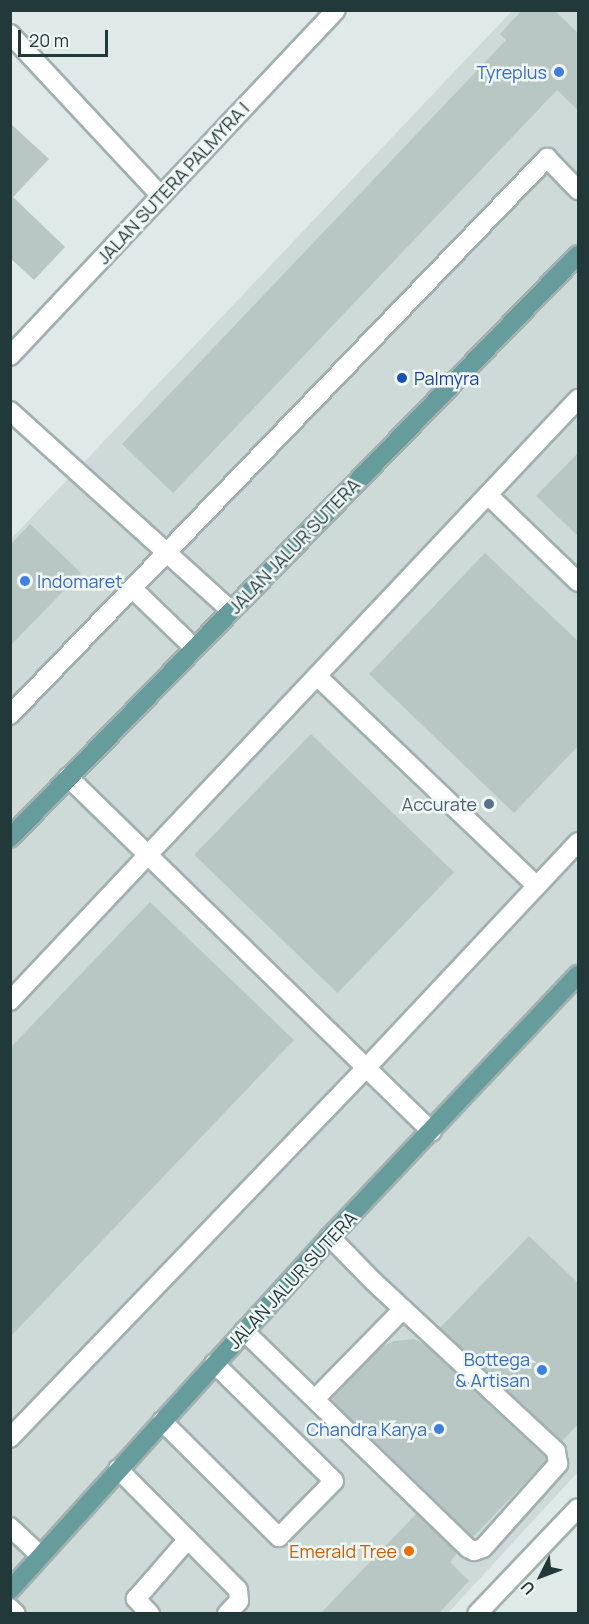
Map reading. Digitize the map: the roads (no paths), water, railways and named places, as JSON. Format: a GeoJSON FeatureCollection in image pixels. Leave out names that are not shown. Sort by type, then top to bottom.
{"type":"FeatureCollection","features":[{"type":"Feature","properties":{"kind":"main road","name":"JALAN JALUR SUTERA"},"geometry":{"type":"LineString","coordinates":[[10,838],[579,255]]}},
{"type":"Feature","properties":{"kind":"main road","name":"JALAN JALUR SUTERA"},"geometry":{"type":"LineString","coordinates":[[10,1590],[330,1237],[579,975]]}},
{"type":"Feature","properties":{"kind":"street","name":"JALAN SUTERA PALMYRA I"},"geometry":{"type":"LineString","coordinates":[[10,356],[332,12]]}},
{"type":"Feature","properties":{"kind":"street"},"geometry":{"type":"LineString","coordinates":[[10,34],[161,196]]}},
{"type":"Feature","properties":{"kind":"street"},"geometry":{"type":"LineString","coordinates":[[10,716],[547,158],[579,190]]}},
{"type":"Feature","properties":{"kind":"street"},"geometry":{"type":"LineString","coordinates":[[10,1000],[579,399]]}},
{"type":"Feature","properties":{"kind":"street"},"geometry":{"type":"LineString","coordinates":[[10,411],[231,610]]}},
{"type":"Feature","properties":{"kind":"street"},"geometry":{"type":"LineString","coordinates":[[488,495],[579,582]]}},
{"type":"Feature","properties":{"kind":"street"},"geometry":{"type":"LineString","coordinates":[[133,589],[194,648]]}},
{"type":"Feature","properties":{"kind":"street"},"geometry":{"type":"LineString","coordinates":[[317,676],[537,886]]}},
{"type":"Feature","properties":{"kind":"street"},"geometry":{"type":"LineString","coordinates":[[68,777],[432,1132]]}},
{"type":"Feature","properties":{"kind":"street"},"geometry":{"type":"LineString","coordinates":[[10,1438],[366,1068],[579,842]]}},
{"type":"Feature","properties":{"kind":"street"},"geometry":{"type":"LineString","coordinates":[[244,1331],[468,1548],[474,1551],[483,1548],[558,1464],[558,1456],[330,1237]]}},
{"type":"Feature","properties":{"kind":"street"},"geometry":{"type":"LineString","coordinates":[[315,1399],[403,1309]]}},
{"type":"Feature","properties":{"kind":"street"},"geometry":{"type":"LineString","coordinates":[[162,1421],[279,1537],[334,1481],[214,1363]]}},
{"type":"Feature","properties":{"kind":"street"},"geometry":{"type":"LineString","coordinates":[[118,1469],[238,1590],[239,1601],[227,1614]]}},
{"type":"Feature","properties":{"kind":"street"},"geometry":{"type":"LineString","coordinates":[[477,1614],[579,1508]]}},
{"type":"Feature","properties":{"kind":"street"},"geometry":{"type":"LineString","coordinates":[[10,1527],[41,1556]]}},
{"type":"Feature","properties":{"kind":"street"},"geometry":{"type":"LineString","coordinates":[[150,1614],[136,1599],[188,1539]]}},
{"type":"Feature","properties":{"kind":"street"},"geometry":{"type":"LineString","coordinates":[[10,1608],[16,1614]]}},
{"type":"Feature","properties":{"kind":"place","name":"Tyreplus"},"geometry":{"type":"Point","coordinates":[559,72]}},
{"type":"Feature","properties":{"kind":"place","name":"Palmyra"},"geometry":{"type":"Point","coordinates":[402,378]}},
{"type":"Feature","properties":{"kind":"place","name":"Indomaret"},"geometry":{"type":"Point","coordinates":[25,581]}},
{"type":"Feature","properties":{"kind":"place","name":"Accurate"},"geometry":{"type":"Point","coordinates":[489,804]}},
{"type":"Feature","properties":{"kind":"place","name":"Bottega & Artisan"},"geometry":{"type":"Point","coordinates":[542,1370]}},
{"type":"Feature","properties":{"kind":"place","name":"Chandra Karya"},"geometry":{"type":"Point","coordinates":[439,1429]}},
{"type":"Feature","properties":{"kind":"place","name":"Emerald Tree"},"geometry":{"type":"Point","coordinates":[409,1551]}}]}
